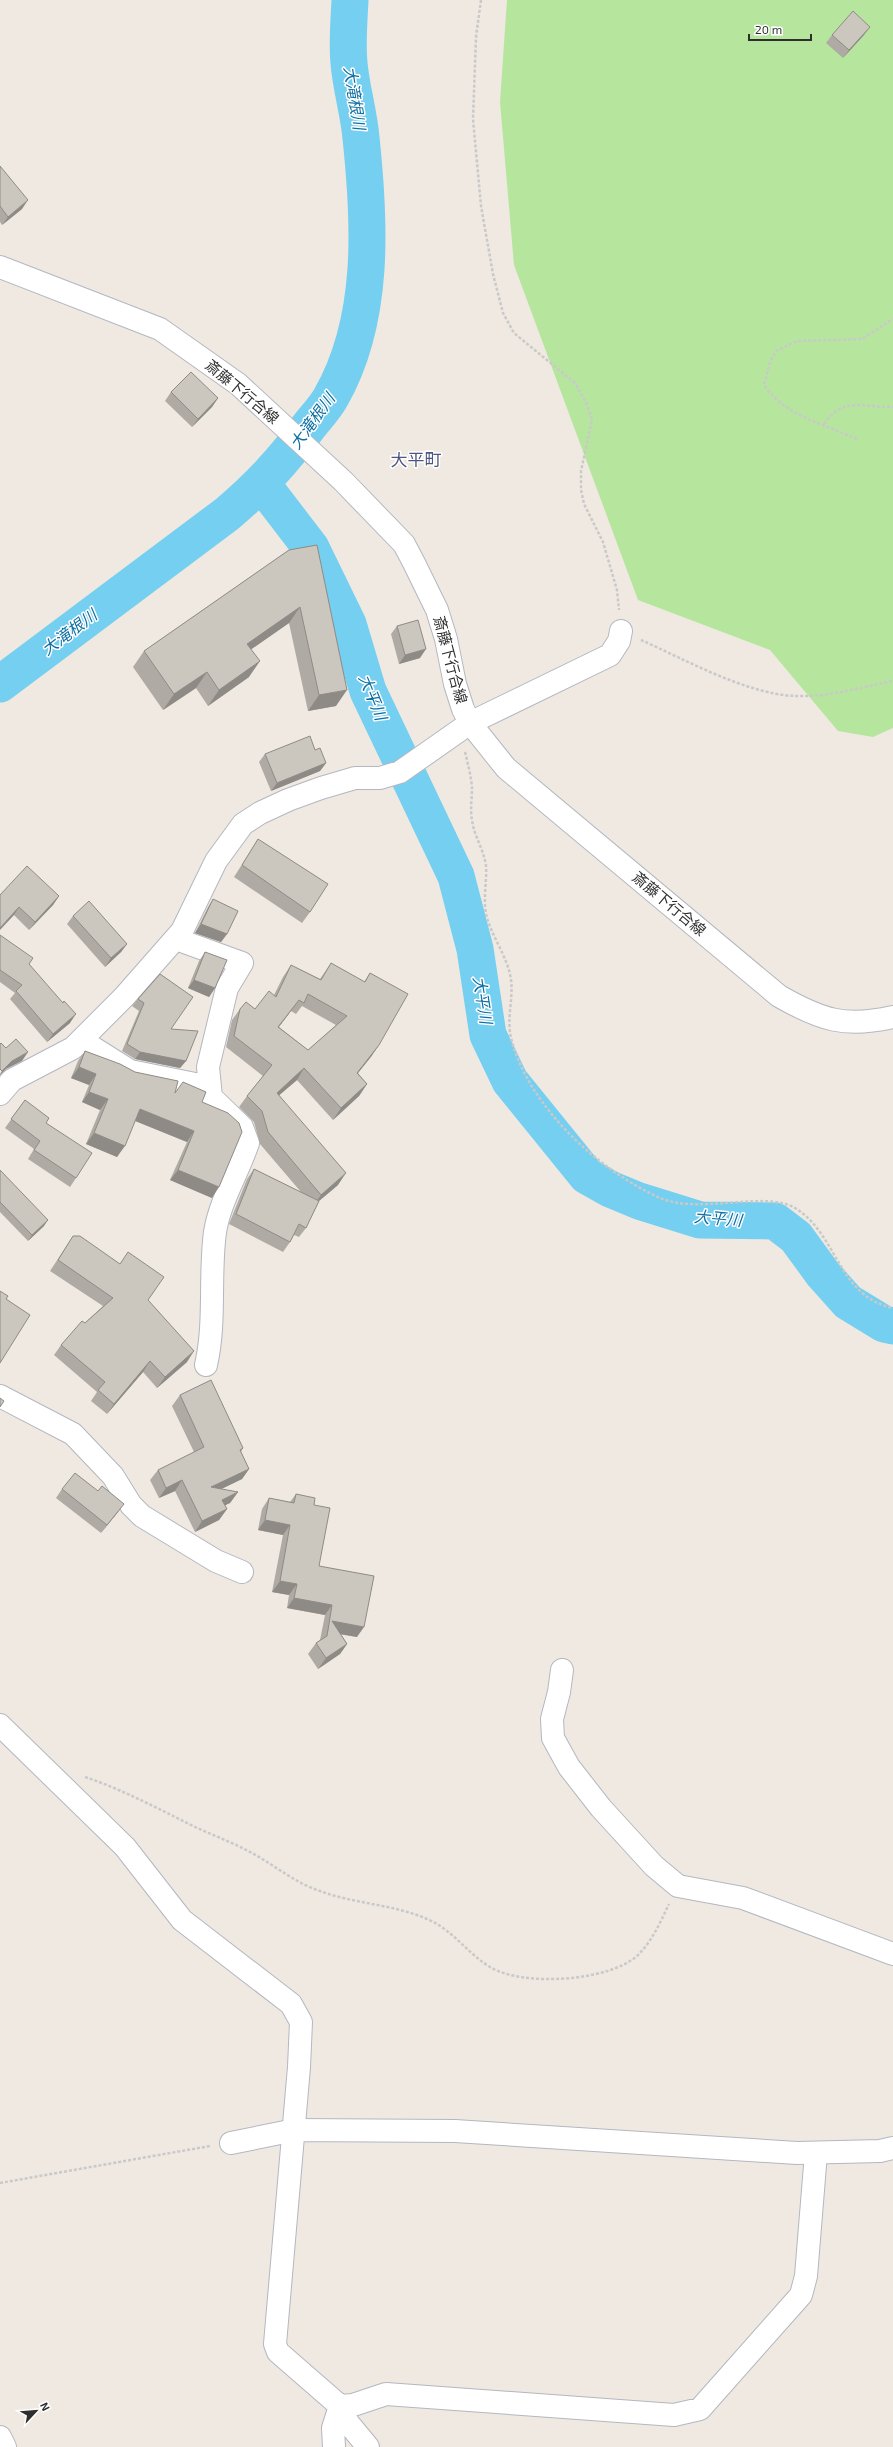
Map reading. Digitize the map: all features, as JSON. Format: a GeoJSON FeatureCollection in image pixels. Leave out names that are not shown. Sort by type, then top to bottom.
{"type":"FeatureCollection","features":[{"type":"Feature","properties":{"kind":"street","name":"斎藤下行合線"},"geometry":{"type":"LineString","coordinates":[[0,267],[160,329],[188,347],[246,392],[343,481],[399,539],[414,563],[437,610],[446,639],[465,727],[521,783],[780,996],[798,1006],[839,1021],[857,1024],[893,1017]]}},
{"type":"Feature","properties":{"kind":"street"},"geometry":{"type":"LineString","coordinates":[[0,1094],[12,1080],[68,1051],[124,997],[176,939],[192,914],[216,861],[243,824],[267,810],[321,788],[355,778],[380,778],[400,772],[465,727],[610,655],[619,641],[621,631]]}},
{"type":"Feature","properties":{"kind":"street"},"geometry":{"type":"LineString","coordinates":[[176,939],[242,963],[227,988],[210,1051],[208,1067],[211,1097],[242,1127],[248,1143],[219,1213],[215,1231],[212,1259],[211,1342],[206,1365]]}},
{"type":"Feature","properties":{"kind":"street"},"geometry":{"type":"LineString","coordinates":[[81,1040],[130,1071],[210,1086]]}},
{"type":"Feature","properties":{"kind":"street"},"geometry":{"type":"LineString","coordinates":[[0,1396],[73,1434],[113,1476],[131,1505],[142,1516],[216,1561],[242,1572]]}},
{"type":"Feature","properties":{"kind":"street"},"geometry":{"type":"LineString","coordinates":[[562,1670],[559,1692],[552,1719],[553,1738],[569,1767],[601,1808],[654,1866],[678,1886],[743,1898],[893,1954]]}},
{"type":"Feature","properties":{"kind":"street"},"geometry":{"type":"LineString","coordinates":[[0,1725],[125,1847],[182,1920],[291,2004],[301,2022],[295,2130],[275,2344],[278,2352],[340,2406],[344,2418],[368,2447]]}},
{"type":"Feature","properties":{"kind":"street"},"geometry":{"type":"LineString","coordinates":[[231,2143],[295,2130],[455,2131],[816,2153],[880,2151],[893,2148]]}},
{"type":"Feature","properties":{"kind":"street"},"geometry":{"type":"LineString","coordinates":[[340,2406],[353,2405],[386,2394],[674,2415],[700,2409],[801,2295],[806,2276],[816,2153]]}},
{"type":"Feature","properties":{"kind":"street"},"geometry":{"type":"LineString","coordinates":[[334,2447],[333,2428],[340,2406]]}},
{"type":"Feature","properties":{"kind":"street"},"geometry":{"type":"LineString","coordinates":[[0,2437],[5,2447]]}},
{"type":"Feature","properties":{"kind":"path"},"geometry":{"type":"LineString","coordinates":[[481,0],[476,37],[473,119],[481,206],[493,274],[503,312],[514,333],[575,383],[586,402],[592,420],[581,471],[581,490],[584,504],[603,542],[617,590],[621,631],[744,684],[774,694],[817,696],[893,681]]}},
{"type":"Feature","properties":{"kind":"path"},"geometry":{"type":"LineString","coordinates":[[858,439],[824,424],[795,414],[772,397],[764,385],[770,362],[776,351],[797,341],[862,339],[893,319]]}},
{"type":"Feature","properties":{"kind":"path"},"geometry":{"type":"LineString","coordinates":[[824,424],[833,411],[857,404],[893,407]]}},
{"type":"Feature","properties":{"kind":"path"},"geometry":{"type":"LineString","coordinates":[[465,727],[472,786],[472,820],[486,866],[484,897],[486,914],[510,975],[509,1018],[511,1038],[541,1100],[572,1138],[603,1165],[662,1198],[686,1205],[760,1202],[781,1203],[794,1207],[818,1230],[850,1281],[871,1300],[893,1308]]}},
{"type":"Feature","properties":{"kind":"path"},"geometry":{"type":"LineString","coordinates":[[61,1786],[73,1777],[82,1776],[111,1786],[248,1851],[319,1891],[368,1904],[396,1909],[426,1918],[446,1929],[461,1945],[490,1967],[502,1973],[536,1979],[589,1975],[606,1971],[632,1960],[640,1954],[655,1933],[678,1886]]}},
{"type":"Feature","properties":{"kind":"path"},"geometry":{"type":"LineString","coordinates":[[0,2183],[231,2143]]}},
{"type":"Feature","properties":{"kind":"green space"},"geometry":{"type":"Polygon","coordinates":[[[507,0],[893,0],[893,728],[873,737],[838,731],[770,650],[638,600],[514,265],[500,102],[507,0]]]}},
{"type":"Feature","properties":{"kind":"building"},"geometry":{"type":"Polygon","coordinates":[[[853,11],[870,27],[849,50],[832,35],[853,11]]]}},
{"type":"Feature","properties":{"kind":"building"},"geometry":{"type":"Polygon","coordinates":[[[0,166],[28,200],[8,217],[0,206],[0,166]]]}},
{"type":"Feature","properties":{"kind":"building"},"geometry":{"type":"Polygon","coordinates":[[[191,372],[218,398],[198,419],[171,392],[191,372]]]}},
{"type":"Feature","properties":{"kind":"building"},"geometry":{"type":"Polygon","coordinates":[[[317,545],[347,690],[319,695],[300,607],[247,644],[260,661],[219,690],[207,672],[174,694],[144,651],[289,550],[317,545]]]}},
{"type":"Feature","properties":{"kind":"building"},"geometry":{"type":"Polygon","coordinates":[[[418,620],[426,649],[405,655],[397,626],[418,620]]]}},
{"type":"Feature","properties":{"kind":"building"},"geometry":{"type":"Polygon","coordinates":[[[310,736],[315,750],[320,748],[326,763],[277,783],[265,754],[310,736]]]}},
{"type":"Feature","properties":{"kind":"building"},"geometry":{"type":"Polygon","coordinates":[[[258,839],[328,884],[310,912],[242,865],[258,839]]]}},
{"type":"Feature","properties":{"kind":"building"},"geometry":{"type":"Polygon","coordinates":[[[27,866],[59,896],[35,922],[19,907],[0,928],[0,895],[27,866]]]}},
{"type":"Feature","properties":{"kind":"building"},"geometry":{"type":"Polygon","coordinates":[[[213,899],[238,911],[227,934],[201,924],[213,899]]]}},
{"type":"Feature","properties":{"kind":"building"},"geometry":{"type":"Polygon","coordinates":[[[89,901],[127,944],[111,958],[73,916],[89,901]]]}},
{"type":"Feature","properties":{"kind":"building"},"geometry":{"type":"Polygon","coordinates":[[[0,935],[33,958],[29,964],[63,1003],[64,1001],[76,1014],[53,1034],[16,991],[22,985],[0,970],[0,935]]]}},
{"type":"Feature","properties":{"kind":"building"},"geometry":{"type":"Polygon","coordinates":[[[205,952],[227,960],[215,988],[194,980],[205,952]]]}},
{"type":"Feature","properties":{"kind":"building"},"geometry":{"type":"Polygon","coordinates":[[[331,963],[365,982],[370,973],[408,994],[379,1045],[357,1073],[367,1084],[341,1108],[304,1068],[277,1093],[346,1173],[321,1195],[268,1132],[262,1111],[247,1096],[272,1065],[234,1036],[240,1009],[246,1002],[255,1009],[269,991],[276,997],[291,965],[321,980],[331,963]],[[308,994],[304,1003],[299,1000],[278,1027],[308,1050],[347,1016],[308,994]]]}},
{"type":"Feature","properties":{"kind":"building"},"geometry":{"type":"Polygon","coordinates":[[[160,974],[193,997],[171,1029],[198,1031],[186,1061],[140,1052],[127,1044],[144,1003],[138,999],[160,974]]]}},
{"type":"Feature","properties":{"kind":"building"},"geometry":{"type":"Polygon","coordinates":[[[16,1039],[28,1052],[12,1061],[2,1071],[0,1069],[0,1044],[1,1043],[6,1048],[16,1039]]]}},
{"type":"Feature","properties":{"kind":"building"},"geometry":{"type":"Polygon","coordinates":[[[85,1051],[120,1064],[135,1072],[178,1081],[175,1093],[183,1082],[206,1092],[202,1102],[228,1113],[239,1123],[242,1132],[219,1187],[178,1170],[194,1131],[140,1109],[125,1146],[94,1133],[108,1099],[89,1092],[96,1074],[79,1067],[85,1051]]]}},
{"type":"Feature","properties":{"kind":"building"},"geometry":{"type":"Polygon","coordinates":[[[25,1100],[49,1118],[46,1123],[92,1153],[76,1178],[34,1150],[40,1141],[11,1119],[25,1100]]]}},
{"type":"Feature","properties":{"kind":"building"},"geometry":{"type":"Polygon","coordinates":[[[254,1169],[319,1201],[306,1228],[299,1224],[290,1242],[236,1214],[254,1169]]]}},
{"type":"Feature","properties":{"kind":"building"},"geometry":{"type":"Polygon","coordinates":[[[0,1170],[48,1220],[32,1235],[0,1202],[0,1170]]]}},
{"type":"Feature","properties":{"kind":"building"},"geometry":{"type":"Polygon","coordinates":[[[73,1236],[80,1236],[120,1264],[128,1252],[164,1277],[148,1300],[194,1351],[165,1377],[150,1361],[114,1404],[98,1390],[105,1382],[61,1345],[82,1321],[85,1323],[113,1298],[58,1260],[73,1236]]]}},
{"type":"Feature","properties":{"kind":"building"},"geometry":{"type":"Polygon","coordinates":[[[0,1291],[8,1296],[6,1299],[30,1315],[0,1363],[0,1291]]]}},
{"type":"Feature","properties":{"kind":"building"},"geometry":{"type":"Polygon","coordinates":[[[211,1380],[243,1448],[240,1450],[249,1469],[211,1487],[238,1492],[222,1500],[227,1509],[202,1521],[182,1480],[166,1488],[158,1470],[204,1447],[180,1395],[211,1380]]]}},
{"type":"Feature","properties":{"kind":"building"},"geometry":{"type":"Polygon","coordinates":[[[0,1398],[4,1401],[0,1407],[0,1398]]]}},
{"type":"Feature","properties":{"kind":"building"},"geometry":{"type":"Polygon","coordinates":[[[75,1473],[98,1491],[102,1486],[124,1504],[107,1525],[62,1489],[75,1473]]]}},
{"type":"Feature","properties":{"kind":"building"},"geometry":{"type":"Polygon","coordinates":[[[296,1494],[315,1498],[314,1505],[330,1508],[319,1566],[374,1576],[364,1627],[332,1621],[347,1644],[326,1658],[316,1643],[327,1636],[332,1605],[294,1598],[297,1584],[280,1581],[290,1525],[265,1520],[269,1498],[294,1503],[296,1494]]]}},
{"type":"Feature","properties":{"kind":"waterway","name":"大滝根川"},"geometry":{"type":"LineString","coordinates":[[0,684],[227,514],[261,483],[290,451],[331,397],[345,367],[356,336],[366,270],[367,237],[364,170],[360,129],[351,82],[348,55],[350,0]]}},
{"type":"Feature","properties":{"kind":"waterway","name":"大平川"},"geometry":{"type":"LineString","coordinates":[[262,484],[311,548],[348,624],[368,691],[456,876],[475,949],[488,1035],[510,1081],[587,1176],[610,1189],[639,1201],[700,1220],[775,1221],[796,1237],[823,1274],[848,1302],[884,1324],[893,1326]]}},
{"type":"Feature","properties":{"kind":"district","name":"大平町"},"geometry":{"type":"Point","coordinates":[416,460]}}]}
